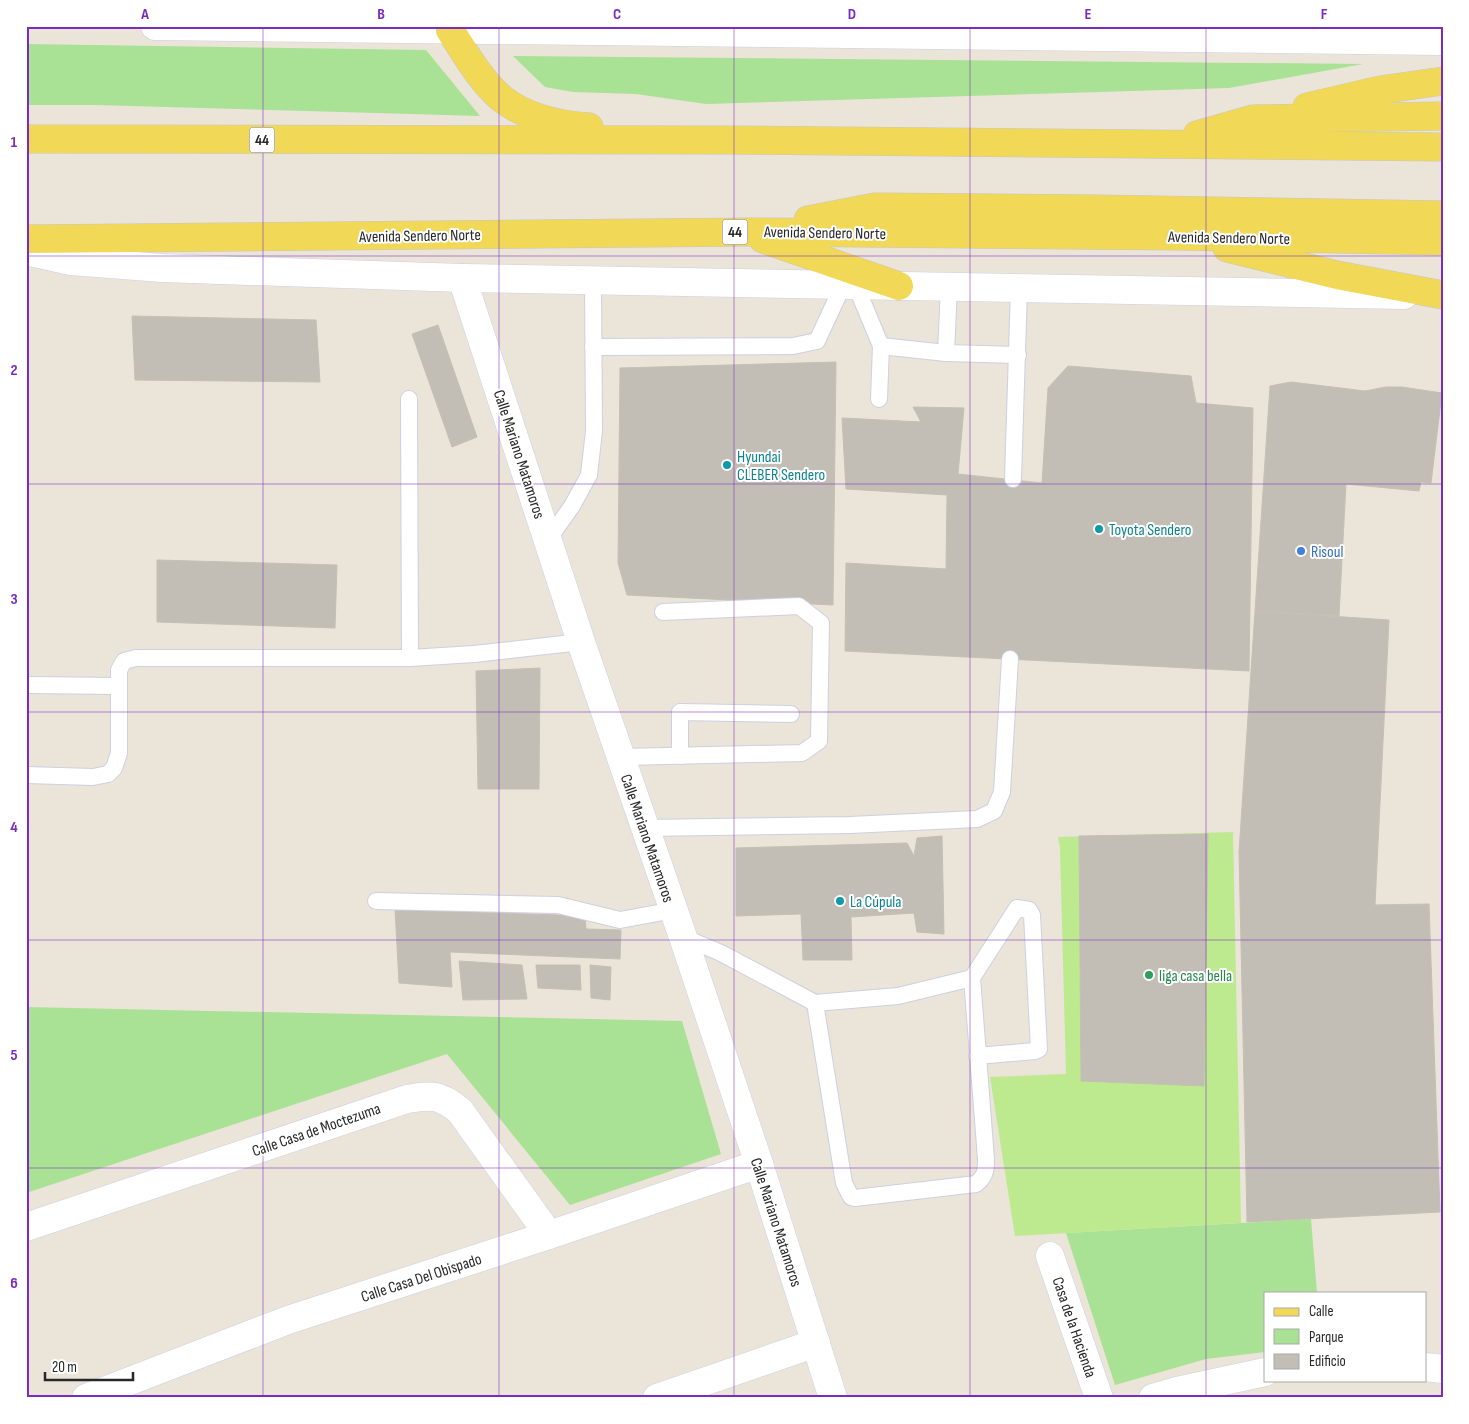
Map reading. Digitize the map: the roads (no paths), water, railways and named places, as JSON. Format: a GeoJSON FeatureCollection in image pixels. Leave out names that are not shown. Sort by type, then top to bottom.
{"type":"FeatureCollection","features":[{"type":"Feature","properties":{"kind":"main road"},"geometry":{"type":"LineString","coordinates":[[449,28],[483,79],[501,98],[519,110],[551,121],[579,126],[727,140]]}},
{"type":"Feature","properties":{"kind":"main road"},"geometry":{"type":"LineString","coordinates":[[1168,144],[1253,119],[1380,90],[1443,81]]}},
{"type":"Feature","properties":{"kind":"main road"},"geometry":{"type":"LineString","coordinates":[[1253,119],[1443,116]]}},
{"type":"Feature","properties":{"kind":"main road","name":"44"},"geometry":{"type":"LineString","coordinates":[[26,139],[727,140],[1443,147]]}},
{"type":"Feature","properties":{"kind":"main road"},"geometry":{"type":"LineString","coordinates":[[747,232],[875,207],[1443,215]]}},
{"type":"Feature","properties":{"kind":"main road"},"geometry":{"type":"LineString","coordinates":[[747,232],[899,286]]}},
{"type":"Feature","properties":{"kind":"main road","name":"Avenida Sendero Norte"},"geometry":{"type":"LineString","coordinates":[[26,239],[747,232],[1180,236],[1443,241]]}},
{"type":"Feature","properties":{"kind":"main road"},"geometry":{"type":"LineString","coordinates":[[1180,236],[1337,275],[1443,296]]}},
{"type":"Feature","properties":{"kind":"street"},"geometry":{"type":"LineString","coordinates":[[156,26],[1443,41]]}},
{"type":"Feature","properties":{"kind":"street"},"geometry":{"type":"LineString","coordinates":[[26,251],[71,262],[162,268],[462,278],[1443,296]]}},
{"type":"Feature","properties":{"kind":"street","name":"Calle Mariano Matamoros"},"geometry":{"type":"LineString","coordinates":[[462,278],[581,642],[674,910],[759,1164],[833,1398]]}},
{"type":"Feature","properties":{"kind":"street","name":"Calle Casa de Moctezuma"},"geometry":{"type":"LineString","coordinates":[[26,1227],[407,1099],[429,1096],[446,1100],[460,1111],[549,1235]]}},
{"type":"Feature","properties":{"kind":"street","name":"Calle Casa Del Obispado"},"geometry":{"type":"LineString","coordinates":[[86,1398],[288,1320],[759,1164]]}},
{"type":"Feature","properties":{"kind":"street","name":"Casa de la Hacienda"},"geometry":{"type":"LineString","coordinates":[[1050,1256],[1099,1398]]}},
{"type":"Feature","properties":{"kind":"street"},"geometry":{"type":"LineString","coordinates":[[657,1398],[816,1343]]}},
{"type":"Feature","properties":{"kind":"street"},"geometry":{"type":"LineString","coordinates":[[1426,1367],[1443,1369]]}},
{"type":"Feature","properties":{"kind":"street"},"geometry":{"type":"LineString","coordinates":[[1153,1398],[1264,1372]]}},
{"type":"Feature","properties":{"kind":"lane"},"geometry":{"type":"LineString","coordinates":[[548,540],[572,506],[589,475],[594,431],[594,281]]}},
{"type":"Feature","properties":{"kind":"lane"},"geometry":{"type":"LineString","coordinates":[[594,346],[793,346],[817,341],[849,285]]}},
{"type":"Feature","properties":{"kind":"lane"},"geometry":{"type":"LineString","coordinates":[[849,285],[881,346],[879,399]]}},
{"type":"Feature","properties":{"kind":"lane"},"geometry":{"type":"LineString","coordinates":[[946,353],[949,287]]}},
{"type":"Feature","properties":{"kind":"lane"},"geometry":{"type":"LineString","coordinates":[[1014,478],[1020,288]]}},
{"type":"Feature","properties":{"kind":"lane"},"geometry":{"type":"LineString","coordinates":[[881,346],[946,353],[1018,356]]}},
{"type":"Feature","properties":{"kind":"lane"},"geometry":{"type":"LineString","coordinates":[[408,399],[410,658]]}},
{"type":"Feature","properties":{"kind":"lane"},"geometry":{"type":"LineString","coordinates":[[620,757],[802,753],[819,741],[821,623],[799,606],[663,612]]}},
{"type":"Feature","properties":{"kind":"lane"},"geometry":{"type":"LineString","coordinates":[[26,775],[93,777],[108,774],[114,768],[118,753],[119,670],[124,661],[136,658],[410,658],[474,654],[581,642]]}},
{"type":"Feature","properties":{"kind":"lane"},"geometry":{"type":"LineString","coordinates":[[645,828],[850,825],[978,819],[994,811],[1002,792],[1010,659]]}},
{"type":"Feature","properties":{"kind":"lane"},"geometry":{"type":"LineString","coordinates":[[26,686],[118,686]]}},
{"type":"Feature","properties":{"kind":"lane"},"geometry":{"type":"LineString","coordinates":[[680,756],[680,712],[791,714]]}},
{"type":"Feature","properties":{"kind":"lane"},"geometry":{"type":"LineString","coordinates":[[376,902],[558,905],[620,920],[674,910]]}},
{"type":"Feature","properties":{"kind":"lane"},"geometry":{"type":"LineString","coordinates":[[815,1002],[844,1183],[851,1196],[855,1198],[976,1184],[982,1180],[986,1172],[986,1159],[977,1056],[972,978],[1017,908],[1029,910],[1032,915],[1039,1049],[1035,1051],[977,1056]]}},
{"type":"Feature","properties":{"kind":"lane"},"geometry":{"type":"LineString","coordinates":[[683,937],[721,953],[815,1002],[898,996],[972,978]]}},
{"type":"Feature","properties":{"kind":"place","name":"Hyundai CLEBER Sendero"},"geometry":{"type":"Point","coordinates":[727,465]}},
{"type":"Feature","properties":{"kind":"place","name":"Toyota Sendero"},"geometry":{"type":"Point","coordinates":[1099,529]}},
{"type":"Feature","properties":{"kind":"place","name":"Risoul"},"geometry":{"type":"Point","coordinates":[1301,551]}},
{"type":"Feature","properties":{"kind":"place","name":"La Cúpula"},"geometry":{"type":"Point","coordinates":[840,901]}},
{"type":"Feature","properties":{"kind":"place","name":"liga casa bella"},"geometry":{"type":"Point","coordinates":[1149,975]}}]}
